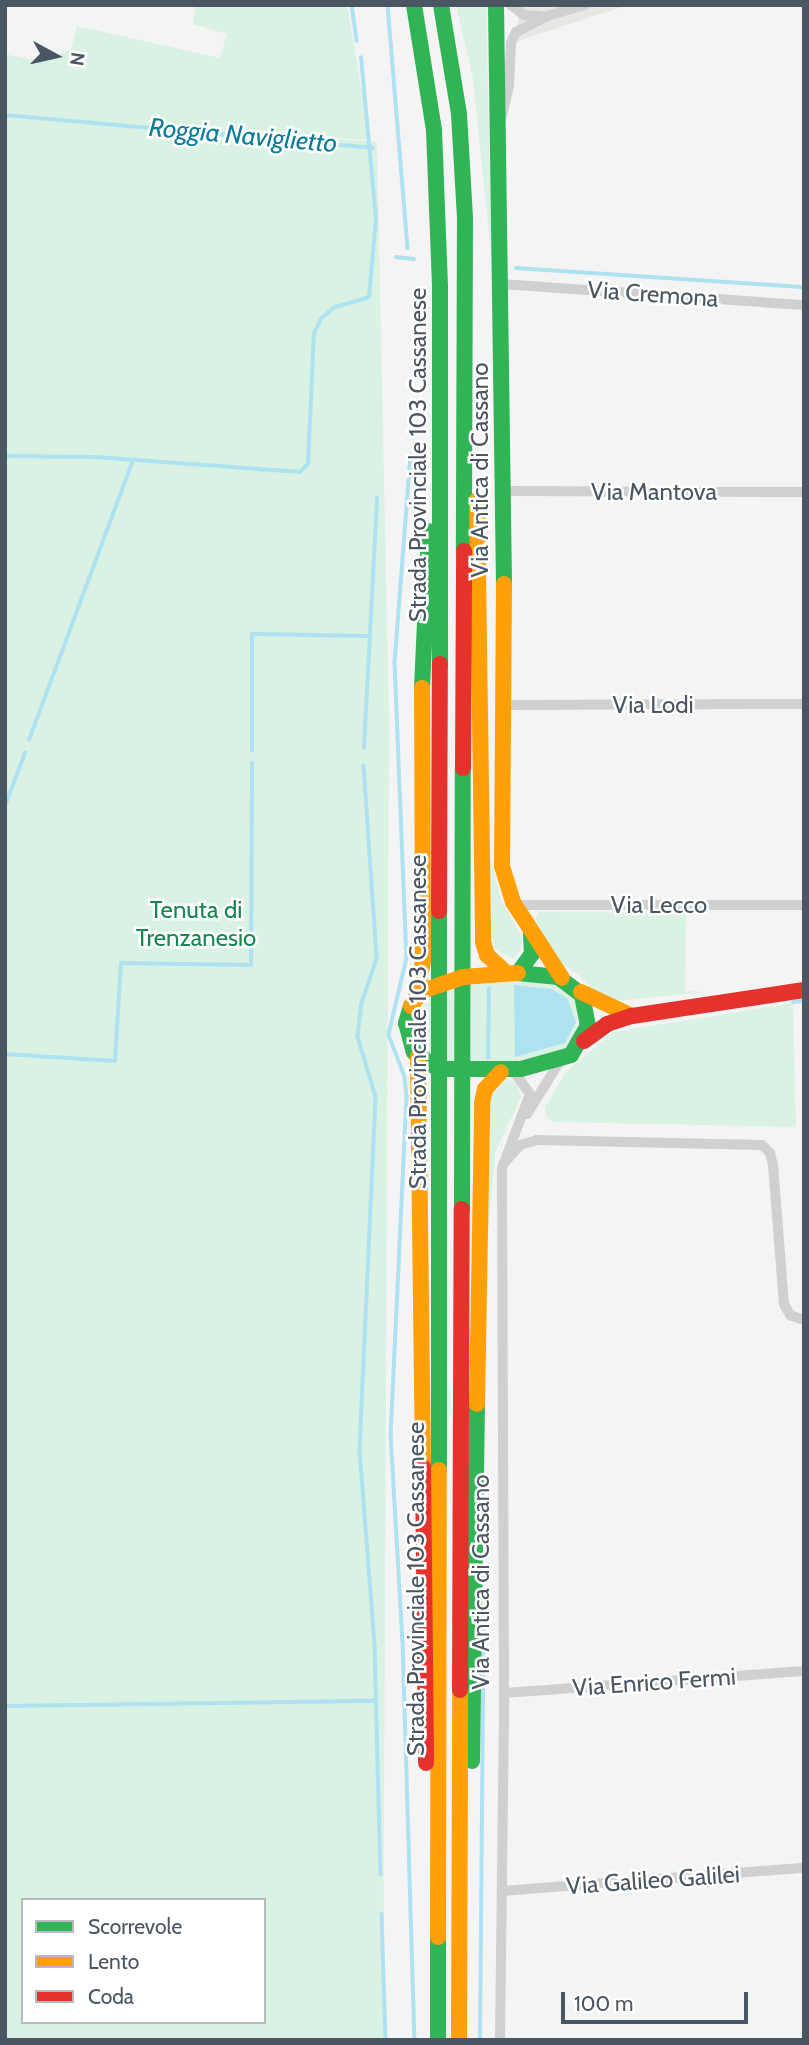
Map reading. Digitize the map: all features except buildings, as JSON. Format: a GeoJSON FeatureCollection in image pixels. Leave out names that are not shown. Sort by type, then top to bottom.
{"type":"FeatureCollection","features":[{"type":"Feature","properties":{"kind":"main road","name":"Strada Provinciale 103 Cassanese"},"geometry":{"type":"LineString","coordinates":[[414,5],[434,130],[440,286],[442,955],[437,2040]]}},
{"type":"Feature","properties":{"kind":"main road","name":"Strada Provinciale 103 Cassanese"},"geometry":{"type":"LineString","coordinates":[[441,5],[461,132],[465,293],[459,2039]]}},
{"type":"Feature","properties":{"kind":"main road","name":"Via Antica di Cassano"},"geometry":{"type":"LineString","coordinates":[[496,5],[504,491],[502,866],[515,905],[562,978]]}},
{"type":"Feature","properties":{"kind":"main road"},"geometry":{"type":"LineString","coordinates":[[437,2040],[420,1478],[418,1057],[405,1026],[416,997],[423,960],[422,675],[440,286]]}},
{"type":"Feature","properties":{"kind":"main road"},"geometry":{"type":"LineString","coordinates":[[465,293],[481,631],[483,942],[487,955],[512,973]]}},
{"type":"Feature","properties":{"kind":"main road"},"geometry":{"type":"LineString","coordinates":[[512,973],[533,952],[530,928]]}},
{"type":"Feature","properties":{"kind":"main road"},"geometry":{"type":"LineString","coordinates":[[416,997],[441,982],[512,973],[562,978],[607,1008],[632,1016]]}},
{"type":"Feature","properties":{"kind":"main road"},"geometry":{"type":"LineString","coordinates":[[578,990],[588,1011],[582,1042]]}},
{"type":"Feature","properties":{"kind":"main road"},"geometry":{"type":"LineString","coordinates":[[418,1057],[445,1070],[507,1071],[560,1061],[603,1026],[632,1016],[804,990]]}},
{"type":"Feature","properties":{"kind":"main road"},"geometry":{"type":"LineString","coordinates":[[459,2039],[468,1947],[477,1598],[482,1104],[486,1087],[507,1071]]}},
{"type":"Feature","properties":{"kind":"street"},"geometry":{"type":"LineString","coordinates":[[512,5],[527,16],[551,15]]}},
{"type":"Feature","properties":{"kind":"street"},"geometry":{"type":"LineString","coordinates":[[500,123],[509,86],[512,40],[523,27],[586,5]]}},
{"type":"Feature","properties":{"kind":"street","name":"Via Cremona"},"geometry":{"type":"LineString","coordinates":[[502,284],[804,304]]}},
{"type":"Feature","properties":{"kind":"street","name":"Via Mantova"},"geometry":{"type":"LineString","coordinates":[[504,491],[804,492]]}},
{"type":"Feature","properties":{"kind":"street","name":"Via Lodi"},"geometry":{"type":"LineString","coordinates":[[503,705],[804,704]]}},
{"type":"Feature","properties":{"kind":"street","name":"Via Lecco"},"geometry":{"type":"LineString","coordinates":[[515,905],[804,905]]}},
{"type":"Feature","properties":{"kind":"street","name":"Via Antica di Cassano"},"geometry":{"type":"LineString","coordinates":[[518,1125],[560,1061]]}},
{"type":"Feature","properties":{"kind":"street","name":"Via Antica di Cassano"},"geometry":{"type":"LineString","coordinates":[[500,2040],[504,1693],[502,1168],[530,1094],[507,1071]]}},
{"type":"Feature","properties":{"kind":"street"},"geometry":{"type":"LineString","coordinates":[[518,1125],[524,1136],[537,1140],[749,1142],[765,1147],[773,1165],[784,1304],[789,1314],[804,1320]]}},
{"type":"Feature","properties":{"kind":"street"},"geometry":{"type":"LineString","coordinates":[[502,1168],[520,1145],[537,1140]]}},
{"type":"Feature","properties":{"kind":"street","name":"Via Enrico Fermi"},"geometry":{"type":"LineString","coordinates":[[504,1693],[804,1671]]}},
{"type":"Feature","properties":{"kind":"street","name":"Via Galileo Galilei"},"geometry":{"type":"LineString","coordinates":[[502,1891],[804,1868]]}},
{"type":"Feature","properties":{"kind":"shaded area"},"geometry":{"type":"Polygon","coordinates":[[[518,5],[628,5],[518,41],[518,5]]]}},
{"type":"Feature","properties":{"kind":"green space","name":"Tenuta di Trenzanesio"},"geometry":{"type":"Polygon","coordinates":[[[196,5],[347,5],[370,140],[304,136],[377,142],[389,721],[383,2040],[5,2040],[5,54],[42,62],[71,49],[77,26],[220,58],[227,34],[193,24],[196,5]]]}},
{"type":"Feature","properties":{"kind":"green space"},"geometry":{"type":"Polygon","coordinates":[[[456,5],[486,5],[492,262],[473,79],[456,5]]]}},
{"type":"Feature","properties":{"kind":"green space"},"geometry":{"type":"Polygon","coordinates":[[[489,855],[501,900],[523,938],[521,950],[512,959],[493,948],[489,855]]]}},
{"type":"Feature","properties":{"kind":"green space"},"geometry":{"type":"Polygon","coordinates":[[[539,912],[686,913],[685,991],[707,992],[616,1001],[593,991],[579,975],[555,960],[535,919],[539,912]]]}},
{"type":"Feature","properties":{"kind":"green space"},"geometry":{"type":"Polygon","coordinates":[[[530,981],[559,986],[577,1003],[578,1031],[563,1050],[516,1061],[466,1064],[438,1060],[421,1047],[415,1016],[432,995],[481,983],[530,981]]]}},
{"type":"Feature","properties":{"kind":"green space"},"geometry":{"type":"Polygon","coordinates":[[[793,1003],[796,1127],[553,1122],[546,1116],[545,1108],[565,1073],[613,1032],[793,1003]]]}},
{"type":"Feature","properties":{"kind":"green space"},"geometry":{"type":"Polygon","coordinates":[[[507,1079],[517,1084],[521,1097],[495,1153],[483,1293],[483,1104],[507,1079]]]}},
{"type":"Feature","properties":{"kind":"water"},"geometry":{"type":"Polygon","coordinates":[[[514,985],[551,989],[567,998],[576,1022],[565,1043],[515,1057],[514,985]]]}},
{"type":"Feature","properties":{"kind":"waterway"},"geometry":{"type":"LineString","coordinates":[[352,5],[357,41]]}},
{"type":"Feature","properties":{"kind":"waterway"},"geometry":{"type":"LineString","coordinates":[[388,5],[408,248]]}},
{"type":"Feature","properties":{"kind":"waterway"},"geometry":{"type":"LineString","coordinates":[[5,456],[96,457],[300,472],[308,464],[314,333],[321,319],[335,307],[369,297],[376,219],[361,58]]}},
{"type":"Feature","properties":{"kind":"waterway","name":"Roggia Naviglietto"},"geometry":{"type":"LineString","coordinates":[[5,115],[373,148]]}},
{"type":"Feature","properties":{"kind":"waterway","name":"Roggia Naviglietto"},"geometry":{"type":"LineString","coordinates":[[396,257],[414,259]]}},
{"type":"Feature","properties":{"kind":"waterway","name":"Roggia Naviglietto"},"geometry":{"type":"LineString","coordinates":[[516,268],[804,287]]}},
{"type":"Feature","properties":{"kind":"waterway"},"geometry":{"type":"LineString","coordinates":[[411,455],[395,662],[407,958],[389,1035],[405,1077],[407,1097],[391,1434],[403,1640],[415,2040]]}},
{"type":"Feature","properties":{"kind":"waterway"},"geometry":{"type":"LineString","coordinates":[[29,740],[133,460]]}},
{"type":"Feature","properties":{"kind":"waterway"},"geometry":{"type":"LineString","coordinates":[[364,748],[377,498]]}},
{"type":"Feature","properties":{"kind":"waterway"},"geometry":{"type":"LineString","coordinates":[[252,751],[252,634],[369,636]]}},
{"type":"Feature","properties":{"kind":"waterway"},"geometry":{"type":"LineString","coordinates":[[5,806],[25,753]]}},
{"type":"Feature","properties":{"kind":"waterway"},"geometry":{"type":"LineString","coordinates":[[5,1054],[115,1061],[121,963],[251,965],[252,763]]}},
{"type":"Feature","properties":{"kind":"waterway"},"geometry":{"type":"LineString","coordinates":[[364,766],[377,959],[362,1003],[358,1037],[376,1097],[360,1450],[375,1647],[381,1874]]}},
{"type":"Feature","properties":{"kind":"waterway"},"geometry":{"type":"LineString","coordinates":[[488,1058],[489,989]]}},
{"type":"Feature","properties":{"kind":"waterway"},"geometry":{"type":"LineString","coordinates":[[793,1002],[804,1001]]}},
{"type":"Feature","properties":{"kind":"waterway"},"geometry":{"type":"LineString","coordinates":[[480,2040],[484,1617]]}},
{"type":"Feature","properties":{"kind":"waterway"},"geometry":{"type":"LineString","coordinates":[[5,1706],[376,1701]]}},
{"type":"Feature","properties":{"kind":"waterway"},"geometry":{"type":"LineString","coordinates":[[382,1914],[386,2040]]}},
{"type":"Feature","properties":{"kind":"traffic: fast"},"geometry":{"type":"LineString","coordinates":[[414,5],[434,130],[440,286],[440,664]]}},
{"type":"Feature","properties":{"kind":"traffic: fast"},"geometry":{"type":"LineString","coordinates":[[441,5],[459,114],[465,218],[464,551]]}},
{"type":"Feature","properties":{"kind":"traffic: fast"},"geometry":{"type":"LineString","coordinates":[[496,5],[504,584]]}},
{"type":"Feature","properties":{"kind":"traffic: fast"},"geometry":{"type":"LineString","coordinates":[[422,688],[429,531]]}},
{"type":"Feature","properties":{"kind":"traffic: fast"},"geometry":{"type":"LineString","coordinates":[[462,1209],[463,768]]}},
{"type":"Feature","properties":{"kind":"traffic: fast"},"geometry":{"type":"LineString","coordinates":[[439,911],[439,1470]]}},
{"type":"Feature","properties":{"kind":"traffic: fast"},"geometry":{"type":"LineString","coordinates":[[518,973],[532,954],[531,934]]}},
{"type":"Feature","properties":{"kind":"traffic: fast"},"geometry":{"type":"LineString","coordinates":[[411,1006],[406,1023],[414,1052],[438,1069],[521,1069],[571,1055],[588,1026],[582,995],[558,977],[518,973]]}},
{"type":"Feature","properties":{"kind":"traffic: fast"},"geometry":{"type":"LineString","coordinates":[[472,1761],[477,1404]]}},
{"type":"Feature","properties":{"kind":"traffic: fast"},"geometry":{"type":"LineString","coordinates":[[438,1937],[438,2040]]}},
{"type":"Feature","properties":{"kind":"traffic: slow"},"geometry":{"type":"LineString","coordinates":[[477,500],[483,942],[487,955],[506,973]]}},
{"type":"Feature","properties":{"kind":"traffic: slow"},"geometry":{"type":"LineString","coordinates":[[504,584],[502,866],[513,902],[562,978]]}},
{"type":"Feature","properties":{"kind":"traffic: slow"},"geometry":{"type":"LineString","coordinates":[[416,997],[423,960],[422,688]]}},
{"type":"Feature","properties":{"kind":"traffic: slow"},"geometry":{"type":"LineString","coordinates":[[411,1006],[422,991],[463,977],[518,973]]}},
{"type":"Feature","properties":{"kind":"traffic: slow"},"geometry":{"type":"LineString","coordinates":[[581,992],[630,1015]]}},
{"type":"Feature","properties":{"kind":"traffic: slow"},"geometry":{"type":"LineString","coordinates":[[418,1057],[423,1467]]}},
{"type":"Feature","properties":{"kind":"traffic: slow"},"geometry":{"type":"LineString","coordinates":[[477,1404],[482,1103],[485,1089],[501,1072]]}},
{"type":"Feature","properties":{"kind":"traffic: slow"},"geometry":{"type":"LineString","coordinates":[[438,1937],[439,1470]]}},
{"type":"Feature","properties":{"kind":"traffic: slow"},"geometry":{"type":"LineString","coordinates":[[459,2040],[460,1690]]}},
{"type":"Feature","properties":{"kind":"traffic: jam"},"geometry":{"type":"LineString","coordinates":[[463,768],[464,551]]}},
{"type":"Feature","properties":{"kind":"traffic: jam"},"geometry":{"type":"LineString","coordinates":[[439,911],[440,664]]}},
{"type":"Feature","properties":{"kind":"traffic: jam"},"geometry":{"type":"LineString","coordinates":[[584,1041],[607,1024],[632,1016],[804,990]]}},
{"type":"Feature","properties":{"kind":"traffic: jam"},"geometry":{"type":"LineString","coordinates":[[460,1690],[462,1209]]}},
{"type":"Feature","properties":{"kind":"traffic: jam"},"geometry":{"type":"LineString","coordinates":[[423,1467],[426,1763]]}}]}
